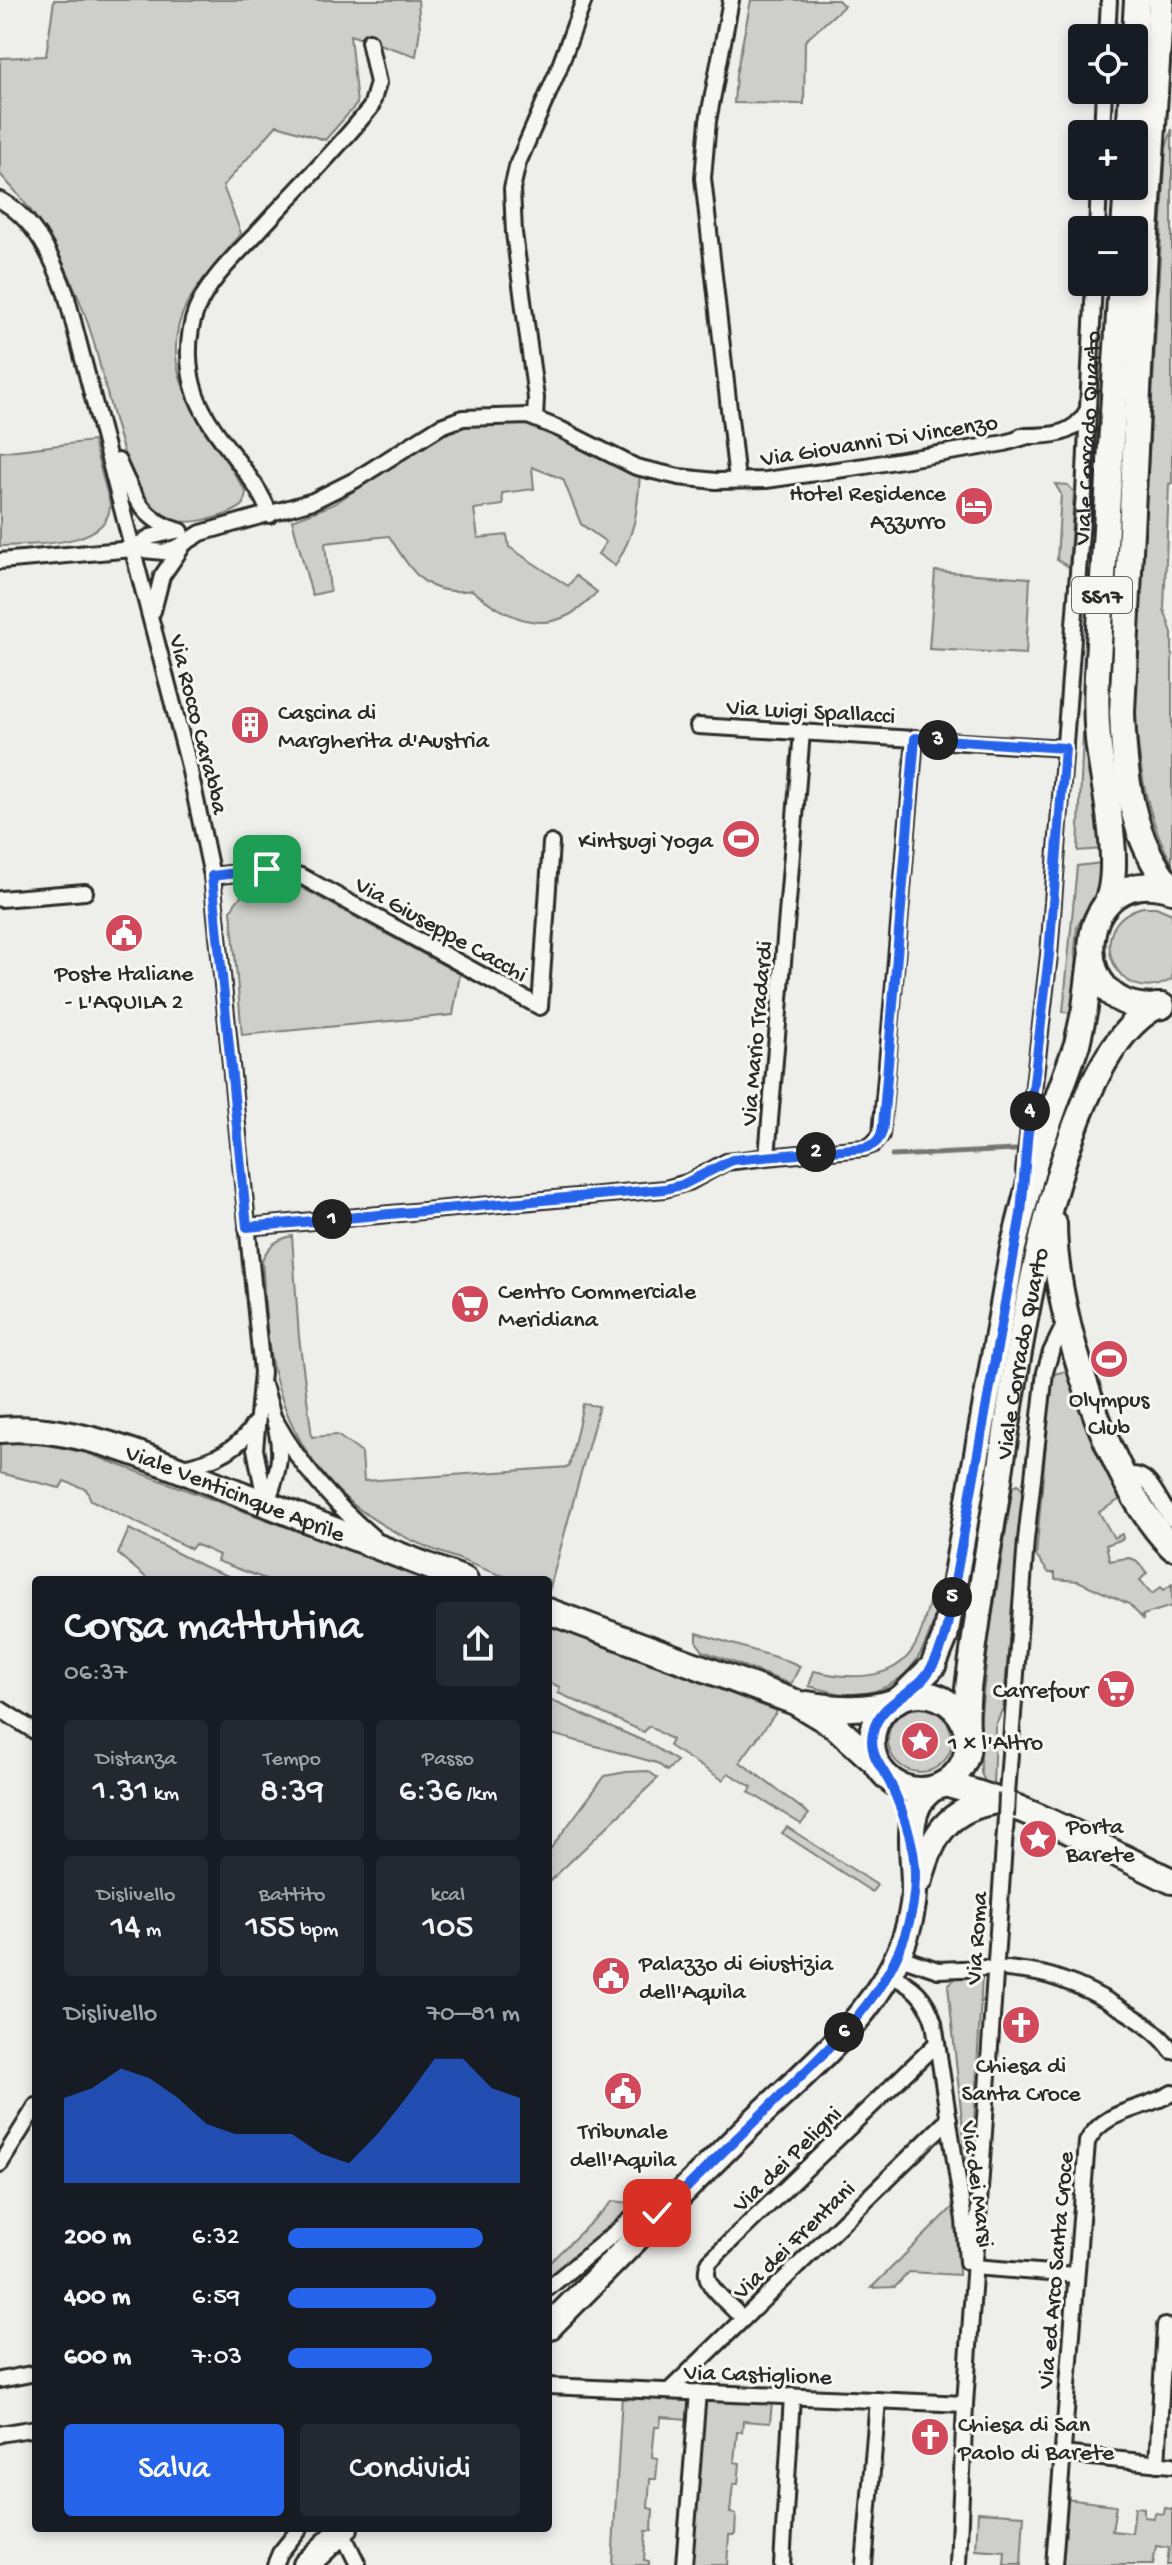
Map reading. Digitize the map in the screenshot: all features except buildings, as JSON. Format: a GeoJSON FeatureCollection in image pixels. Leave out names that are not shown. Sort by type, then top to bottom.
{"type":"FeatureCollection","features":[{"type":"Feature","properties":{"kind":"main road"},"geometry":{"type":"LineString","coordinates":[[1136,24],[1137,0]]}},
{"type":"Feature","properties":{"kind":"main road","name":"Viale Corrado Quarto"},"geometry":{"type":"LineString","coordinates":[[1161,0],[1144,266],[1122,712],[1127,779],[1138,825],[1156,870],[1172,889]]}},
{"type":"Feature","properties":{"kind":"main road","name":"Viale Corrado Quarto"},"geometry":{"type":"LineString","coordinates":[[1105,906],[1111,887],[1112,850],[1098,738],[1097,676],[1120,296]]}},
{"type":"Feature","properties":{"kind":"main road","name":"SS17"},"geometry":{"type":"LineString","coordinates":[[1091,959],[1091,935],[1105,906],[1119,894],[1137,887],[1172,889]]}},
{"type":"Feature","properties":{"kind":"main road"},"geometry":{"type":"LineString","coordinates":[[1091,959],[1099,978],[1118,997],[1137,1005],[1164,1004]]}},
{"type":"Feature","properties":{"kind":"main road","name":"Viale Corrado Quarto"},"geometry":{"type":"LineString","coordinates":[[899,1699],[933,1666],[945,1637],[1021,1214],[1036,1158],[1077,1044],[1091,959]]}},
{"type":"Feature","properties":{"kind":"main road","name":"Viale Corrado Quarto"},"geometry":{"type":"LineString","coordinates":[[967,1729],[977,1617],[1022,1336],[1040,1246],[1059,1178],[1084,1108],[1109,1056],[1135,1022],[1164,1004]]}},
{"type":"Feature","properties":{"kind":"main road"},"geometry":{"type":"LineString","coordinates":[[1059,1178],[1054,1212],[1055,1255],[1067,1320],[1092,1401],[1124,1477],[1145,1515],[1172,1547]]}},
{"type":"Feature","properties":{"kind":"main road","name":"Viale Venticinque Aprile"},"geometry":{"type":"LineString","coordinates":[[0,1430],[30,1429],[67,1434],[174,1468],[454,1576]]}},
{"type":"Feature","properties":{"kind":"main road"},"geometry":{"type":"LineString","coordinates":[[552,1612],[795,1702],[835,1726],[897,1785],[910,1790],[938,1787],[1003,1804],[1079,1835],[1172,1881]]}},
{"type":"Feature","properties":{"kind":"main road"},"geometry":{"type":"LineString","coordinates":[[795,1702],[855,1708],[926,1694],[941,1699],[954,1709],[967,1729],[966,1757],[956,1775],[918,1802],[914,1810],[913,1905]]}},
{"type":"Feature","properties":{"kind":"main road"},"geometry":{"type":"LineString","coordinates":[[899,1699],[883,1711],[873,1733],[872,1749],[900,1808],[913,1851]]}},
{"type":"Feature","properties":{"kind":"main road"},"geometry":{"type":"LineString","coordinates":[[552,2324],[848,2028],[872,2000],[893,1965],[927,1855],[941,1828],[967,1810],[1003,1804]]}},
{"type":"Feature","properties":{"kind":"main road"},"geometry":{"type":"LineString","coordinates":[[306,2565],[342,2532]]}},
{"type":"Feature","properties":{"kind":"street"},"geometry":{"type":"LineString","coordinates":[[535,418],[536,398],[512,189],[518,163],[558,71],[584,0]]}},
{"type":"Feature","properties":{"kind":"street"},"geometry":{"type":"LineString","coordinates":[[731,0],[711,101],[704,158],[704,200],[737,480]]}},
{"type":"Feature","properties":{"kind":"street"},"geometry":{"type":"LineString","coordinates":[[1108,24],[1109,0]]}},
{"type":"Feature","properties":{"kind":"street"},"geometry":{"type":"LineString","coordinates":[[270,515],[262,496],[221,441],[198,400],[190,373],[192,329],[202,299],[229,263],[371,107],[378,83],[369,41]]}},
{"type":"Feature","properties":{"kind":"street","name":"Via Rocco Carabba"},"geometry":{"type":"LineString","coordinates":[[4,202],[37,235],[62,284],[105,437],[188,762],[212,876],[262,1372],[280,1439],[280,1465],[266,1504]]}},
{"type":"Feature","properties":{"kind":"street","name":"Viale Corrado Quarto"},"geometry":{"type":"LineString","coordinates":[[1021,1214],[1049,955],[1085,461],[1093,296]]}},
{"type":"Feature","properties":{"kind":"street"},"geometry":{"type":"LineString","coordinates":[[1056,435],[1080,421],[1088,408]]}},
{"type":"Feature","properties":{"kind":"street","name":"Via Giovanni Di Vincenzo"},"geometry":{"type":"LineString","coordinates":[[0,561],[133,549],[164,552],[190,535],[270,515],[332,493],[452,421],[514,415],[535,418],[645,470],[697,480],[766,480],[1005,443],[1028,436],[1056,435]]}},
{"type":"Feature","properties":{"kind":"street"},"geometry":{"type":"LineString","coordinates":[[1056,435],[1074,445],[1085,461]]}},
{"type":"Feature","properties":{"kind":"street"},"geometry":{"type":"LineString","coordinates":[[105,437],[139,506],[157,523],[190,535],[162,576],[155,594],[152,623]]}},
{"type":"Feature","properties":{"kind":"street","name":"Via Luigi Spallacci"},"geometry":{"type":"LineString","coordinates":[[698,726],[1065,748]]}},
{"type":"Feature","properties":{"kind":"street","name":"Via Mario Tradardi"},"geometry":{"type":"LineString","coordinates":[[802,732],[767,1157],[864,1148],[872,1145],[881,1135],[915,738]]}},
{"type":"Feature","properties":{"kind":"street","name":"Via Giuseppe Cacchi"},"geometry":{"type":"LineString","coordinates":[[212,876],[273,869],[301,876],[540,1007],[551,843]]}},
{"type":"Feature","properties":{"kind":"street"},"geometry":{"type":"LineString","coordinates":[[0,899],[85,892]]}},
{"type":"Feature","properties":{"kind":"street"},"geometry":{"type":"LineString","coordinates":[[247,1227],[665,1189],[689,1182],[721,1163],[767,1157]]}},
{"type":"Feature","properties":{"kind":"street","name":"Via Roma"},"geometry":{"type":"LineString","coordinates":[[958,2565],[965,2404],[1003,1804],[1026,1540],[1045,1372],[1067,1320]]}},
{"type":"Feature","properties":{"kind":"street","name":"Via Rocco Carabba"},"geometry":{"type":"LineString","coordinates":[[262,1372],[255,1449],[266,1504]]}},
{"type":"Feature","properties":{"kind":"street"},"geometry":{"type":"LineString","coordinates":[[174,1468],[200,1463],[231,1449],[248,1435],[258,1417]]}},
{"type":"Feature","properties":{"kind":"street","name":"Via Rocco Carabba"},"geometry":{"type":"LineString","coordinates":[[275,1420],[299,1461],[319,1486],[391,1553]]}},
{"type":"Feature","properties":{"kind":"street"},"geometry":{"type":"LineString","coordinates":[[1124,1477],[1136,1474],[1144,1477],[1172,1519]]}},
{"type":"Feature","properties":{"kind":"street"},"geometry":{"type":"LineString","coordinates":[[0,1709],[32,1729]]}},
{"type":"Feature","properties":{"kind":"street"},"geometry":{"type":"LineString","coordinates":[[893,1965],[945,1971],[985,1968]]}},
{"type":"Feature","properties":{"kind":"street"},"geometry":{"type":"LineString","coordinates":[[893,1965],[930,2009]]}},
{"type":"Feature","properties":{"kind":"street"},"geometry":{"type":"LineString","coordinates":[[1007,1969],[1041,1974],[1070,1983],[1145,2024],[1172,2051]]}},
{"type":"Feature","properties":{"kind":"street"},"geometry":{"type":"LineString","coordinates":[[930,2009],[930,1981],[945,1971]]}},
{"type":"Feature","properties":{"kind":"street","name":"Via dei Marsi"},"geometry":{"type":"LineString","coordinates":[[930,2009],[964,2220],[968,2268],[974,2271]]}},
{"type":"Feature","properties":{"kind":"street","name":"Via dei Peligni"},"geometry":{"type":"LineString","coordinates":[[735,2320],[711,2285],[706,2274],[708,2264],[937,2043]]}},
{"type":"Feature","properties":{"kind":"street","name":"Via ed Arco Santa Croce"},"geometry":{"type":"LineString","coordinates":[[1054,2565],[1086,2148],[1090,2136],[1112,2117],[1172,2093]]}},
{"type":"Feature","properties":{"kind":"street"},"geometry":{"type":"LineString","coordinates":[[0,2164],[32,2112]]}},
{"type":"Feature","properties":{"kind":"street","name":"Via dei Frentani"},"geometry":{"type":"LineString","coordinates":[[669,2391],[735,2320],[949,2119]]}},
{"type":"Feature","properties":{"kind":"street"},"geometry":{"type":"LineString","coordinates":[[552,2285],[633,2218],[649,2212],[660,2215]]}},
{"type":"Feature","properties":{"kind":"street"},"geometry":{"type":"LineString","coordinates":[[974,2271],[1075,2275]]}},
{"type":"Feature","properties":{"kind":"street"},"geometry":{"type":"LineString","coordinates":[[1061,2454],[1164,2465],[1165,2326]]}},
{"type":"Feature","properties":{"kind":"street"},"geometry":{"type":"LineString","coordinates":[[0,2380],[32,2374]]}},
{"type":"Feature","properties":{"kind":"street","name":"Via Castiglione"},"geometry":{"type":"LineString","coordinates":[[552,2386],[965,2404]]}},
{"type":"Feature","properties":{"kind":"street"},"geometry":{"type":"LineString","coordinates":[[684,2565],[698,2392]]}},
{"type":"Feature","properties":{"kind":"street"},"geometry":{"type":"LineString","coordinates":[[782,2565],[792,2396]]}},
{"type":"Feature","properties":{"kind":"street"},"geometry":{"type":"LineString","coordinates":[[864,2565],[878,2400]]}},
{"type":"Feature","properties":{"kind":"street"},"geometry":{"type":"LineString","coordinates":[[0,2434],[32,2429]]}},
{"type":"Feature","properties":{"kind":"street"},"geometry":{"type":"LineString","coordinates":[[275,2565],[280,2553],[297,2532]]}},
{"type":"Feature","properties":{"kind":"street"},"geometry":{"type":"LineString","coordinates":[[345,2532],[358,2565]]}},
{"type":"Feature","properties":{"kind":"shaded area"},"geometry":{"type":"Polygon","coordinates":[[[54,0],[418,0],[420,29],[416,56],[350,35],[357,104],[325,140],[277,125],[223,186],[241,233],[188,302],[178,328],[176,353],[180,378],[190,402],[246,492],[244,504],[226,515],[199,521],[173,521],[153,513],[143,500],[125,456],[92,336],[66,269],[31,211],[0,174],[0,58],[46,56],[54,0]]]}},
{"type":"Feature","properties":{"kind":"shaded area"},"geometry":{"type":"Polygon","coordinates":[[[751,0],[838,0],[844,6],[805,41],[804,104],[734,103],[736,75],[751,0]]]}},
{"type":"Feature","properties":{"kind":"shaded area"},"geometry":{"type":"Polygon","coordinates":[[[1172,129],[1172,483],[1169,484],[1164,609],[1172,633],[1172,863],[1155,826],[1144,787],[1135,706],[1166,148],[1172,129]]]}},
{"type":"Feature","properties":{"kind":"shaded area"},"geometry":{"type":"Polygon","coordinates":[[[523,422],[538,426],[640,475],[634,522],[615,566],[598,554],[606,542],[581,524],[563,479],[532,467],[534,489],[502,493],[503,505],[474,509],[478,538],[507,535],[509,547],[568,586],[576,576],[597,592],[582,607],[551,621],[535,622],[504,612],[472,590],[442,590],[431,586],[413,571],[389,536],[325,543],[330,591],[312,595],[292,520],[332,505],[445,432],[463,425],[523,422]]]}},
{"type":"Feature","properties":{"kind":"shaded area"},"geometry":{"type":"Polygon","coordinates":[[[93,441],[110,504],[107,518],[97,529],[66,541],[0,546],[0,452],[93,441]]]}},
{"type":"Feature","properties":{"kind":"shaded area"},"geometry":{"type":"Polygon","coordinates":[[[1055,484],[1068,485],[1074,492],[1069,567],[1057,560],[1061,494],[1055,484]]]}},
{"type":"Feature","properties":{"kind":"shaded area"},"geometry":{"type":"Polygon","coordinates":[[[935,571],[1030,578],[1026,654],[929,649],[935,571]]]}},
{"type":"Feature","properties":{"kind":"shaded area"},"geometry":{"type":"Polygon","coordinates":[[[1086,731],[1102,849],[1078,851],[1083,732],[1086,731]]]}},
{"type":"Feature","properties":{"kind":"shaded area"},"geometry":{"type":"Polygon","coordinates":[[[1102,863],[1099,888],[1077,927],[1075,950],[1078,966],[1073,1013],[1063,1012],[1077,866],[1102,863]]]}},
{"type":"Feature","properties":{"kind":"shaded area"},"geometry":{"type":"Polygon","coordinates":[[[279,879],[295,884],[460,974],[453,1015],[242,1035],[231,910],[251,888],[279,879]]]}},
{"type":"Feature","properties":{"kind":"shaded area"},"geometry":{"type":"Polygon","coordinates":[[[1143,907],[1156,907],[1172,914],[1172,979],[1152,986],[1135,984],[1122,975],[1113,962],[1110,946],[1113,930],[1124,916],[1143,907]]]}},
{"type":"Feature","properties":{"kind":"shaded area"},"geometry":{"type":"Polygon","coordinates":[[[292,1236],[299,1337],[312,1437],[337,1435],[362,1453],[364,1481],[569,1467],[583,1404],[599,1406],[552,1580],[552,1576],[504,1576],[414,1541],[356,1507],[332,1485],[312,1460],[282,1400],[272,1364],[262,1260],[267,1251],[282,1239],[292,1236]]]}},
{"type":"Feature","properties":{"kind":"shaded area"},"geometry":{"type":"Polygon","coordinates":[[[1067,1371],[1077,1401],[1122,1498],[1099,1512],[1114,1538],[1122,1534],[1123,1539],[1106,1545],[1110,1561],[1134,1560],[1147,1573],[1140,1580],[1152,1594],[1172,1584],[1172,1606],[1143,1615],[1143,1619],[1129,1604],[1078,1581],[1055,1579],[1055,1573],[1049,1573],[1036,1556],[1049,1375],[1067,1371]]]}},
{"type":"Feature","properties":{"kind":"shaded area"},"geometry":{"type":"Polygon","coordinates":[[[0,1443],[44,1444],[87,1453],[418,1576],[257,1576],[217,1561],[219,1555],[195,1544],[191,1549],[91,1500],[86,1489],[64,1481],[60,1488],[0,1473],[0,1443]]]}},
{"type":"Feature","properties":{"kind":"shaded area"},"geometry":{"type":"Polygon","coordinates":[[[1018,1484],[1023,1490],[1003,1708],[995,1726],[993,1788],[985,1782],[981,1773],[980,1723],[989,1638],[1013,1486],[1018,1484]]]}},
{"type":"Feature","properties":{"kind":"shaded area"},"geometry":{"type":"Polygon","coordinates":[[[129,1529],[229,1576],[144,1576],[118,1554],[129,1529]]]}},
{"type":"Feature","properties":{"kind":"shaded area"},"geometry":{"type":"Polygon","coordinates":[[[931,1595],[939,1597],[931,1630],[916,1660],[893,1683],[858,1694],[809,1686],[814,1671],[840,1676],[868,1675],[881,1673],[904,1660],[919,1636],[931,1595]]]}},
{"type":"Feature","properties":{"kind":"shaded area"},"geometry":{"type":"Polygon","coordinates":[[[552,1627],[777,1711],[740,1762],[809,1814],[801,1824],[749,1792],[752,1787],[728,1773],[723,1780],[669,1746],[672,1740],[649,1726],[644,1732],[558,1693],[560,1687],[552,1684],[552,1627]]]}},
{"type":"Feature","properties":{"kind":"shaded area"},"geometry":{"type":"Polygon","coordinates":[[[697,1633],[800,1666],[791,1684],[703,1651],[697,1643],[697,1633]]]}},
{"type":"Feature","properties":{"kind":"shaded area"},"geometry":{"type":"Polygon","coordinates":[[[552,1701],[648,1743],[677,1761],[667,1771],[657,1763],[552,1734],[552,1701]]]}},
{"type":"Feature","properties":{"kind":"shaded area"},"geometry":{"type":"Polygon","coordinates":[[[920,1708],[932,1710],[943,1717],[950,1728],[950,1752],[943,1763],[932,1770],[920,1772],[908,1770],[897,1763],[890,1752],[888,1740],[890,1728],[897,1717],[908,1710],[920,1708]]]}},
{"type":"Feature","properties":{"kind":"shaded area"},"geometry":{"type":"Polygon","coordinates":[[[648,1771],[658,1778],[552,1879],[552,1847],[605,1776],[648,1771]]]}},
{"type":"Feature","properties":{"kind":"shaded area"},"geometry":{"type":"Polygon","coordinates":[[[787,1827],[877,1885],[872,1892],[782,1833],[787,1827]]]}},
{"type":"Feature","properties":{"kind":"shaded area"},"geometry":{"type":"Polygon","coordinates":[[[982,1976],[970,2197],[948,1985],[956,1978],[982,1976]]]}},
{"type":"Feature","properties":{"kind":"shaded area"},"geometry":{"type":"Polygon","coordinates":[[[613,2201],[631,2203],[625,2216],[552,2277],[552,2260],[613,2201]]]}},
{"type":"Feature","properties":{"kind":"shaded area"},"geometry":{"type":"Polygon","coordinates":[[[954,2206],[958,2227],[959,2275],[909,2272],[895,2287],[871,2288],[954,2206]]]}},
{"type":"Feature","properties":{"kind":"shaded area"},"geometry":{"type":"Polygon","coordinates":[[[622,2396],[689,2399],[688,2419],[661,2417],[660,2427],[655,2427],[652,2457],[658,2458],[656,2479],[650,2479],[648,2508],[653,2509],[652,2531],[646,2531],[644,2560],[649,2561],[649,2565],[612,2565],[622,2396]]]}},
{"type":"Feature","properties":{"kind":"shaded area"},"geometry":{"type":"Polygon","coordinates":[[[702,2399],[772,2402],[770,2423],[743,2421],[742,2432],[737,2432],[734,2462],[740,2463],[738,2484],[733,2484],[730,2513],[736,2514],[735,2535],[729,2535],[727,2565],[689,2565],[702,2399]]]}},
{"type":"Feature","properties":{"kind":"shaded area"},"geometry":{"type":"Polygon","coordinates":[[[1065,2499],[1116,2505],[1112,2531],[1132,2533],[1135,2507],[1144,2508],[1144,2517],[1154,2518],[1155,2513],[1164,2514],[1165,2508],[1172,2509],[1172,2565],[1167,2565],[1169,2548],[1156,2546],[1153,2565],[1060,2565],[1065,2499]]]}},
{"type":"Feature","properties":{"kind":"shaded area"},"geometry":{"type":"Polygon","coordinates":[[[978,2512],[1024,2515],[1021,2565],[1004,2565],[1005,2552],[976,2550],[978,2512]]]}},
{"type":"Feature","properties":{"kind":"waterway"},"geometry":{"type":"LineString","coordinates":[[892,1156],[1015,1150]]}},
{"type":"Feature","properties":{"kind":"place","name":"Hotel Residence Azzurro"},"geometry":{"type":"Point","coordinates":[974,506]}},
{"type":"Feature","properties":{"kind":"place","name":"Cascina di Margherita d'Austria"},"geometry":{"type":"Point","coordinates":[250,725]}},
{"type":"Feature","properties":{"kind":"place","name":"Kintsugi Yoga"},"geometry":{"type":"Point","coordinates":[741,839]}},
{"type":"Feature","properties":{"kind":"place","name":"Poste Italiane - L'AQUILA 2"},"geometry":{"type":"Point","coordinates":[124,933]}},
{"type":"Feature","properties":{"kind":"place","name":"Centro Commerciale Meridiana"},"geometry":{"type":"Point","coordinates":[470,1304]}},
{"type":"Feature","properties":{"kind":"place","name":"Olympus Club"},"geometry":{"type":"Point","coordinates":[1109,1359]}},
{"type":"Feature","properties":{"kind":"place","name":"Carrefour"},"geometry":{"type":"Point","coordinates":[1116,1689]}},
{"type":"Feature","properties":{"kind":"place","name":"1 x l'Altro"},"geometry":{"type":"Point","coordinates":[920,1741]}},
{"type":"Feature","properties":{"kind":"place","name":"Porta Barete"},"geometry":{"type":"Point","coordinates":[1038,1839]}},
{"type":"Feature","properties":{"kind":"place","name":"Palazzo di Giustizia dell'Aquila"},"geometry":{"type":"Point","coordinates":[611,1976]}},
{"type":"Feature","properties":{"kind":"place","name":"Chiesa di Santa Croce"},"geometry":{"type":"Point","coordinates":[1021,2025]}},
{"type":"Feature","properties":{"kind":"place","name":"Tribunale dell'Aquila"},"geometry":{"type":"Point","coordinates":[623,2091]}},
{"type":"Feature","properties":{"kind":"place","name":"Chiesa di San Paolo di Barete"},"geometry":{"type":"Point","coordinates":[930,2437]}},
{"type":"Feature","properties":{"kind":"route"},"geometry":{"type":"LineString","coordinates":[[267,869],[212,876],[247,1227],[665,1189],[682,1185],[732,1160],[864,1148],[876,1143],[883,1125],[915,738],[1065,748],[1049,955],[1021,1214],[945,1637],[928,1673],[883,1711],[873,1733],[874,1757],[892,1787],[913,1851],[914,1891],[909,1923],[889,1974],[848,2028],[660,2215],[657,2213]]}}]}
